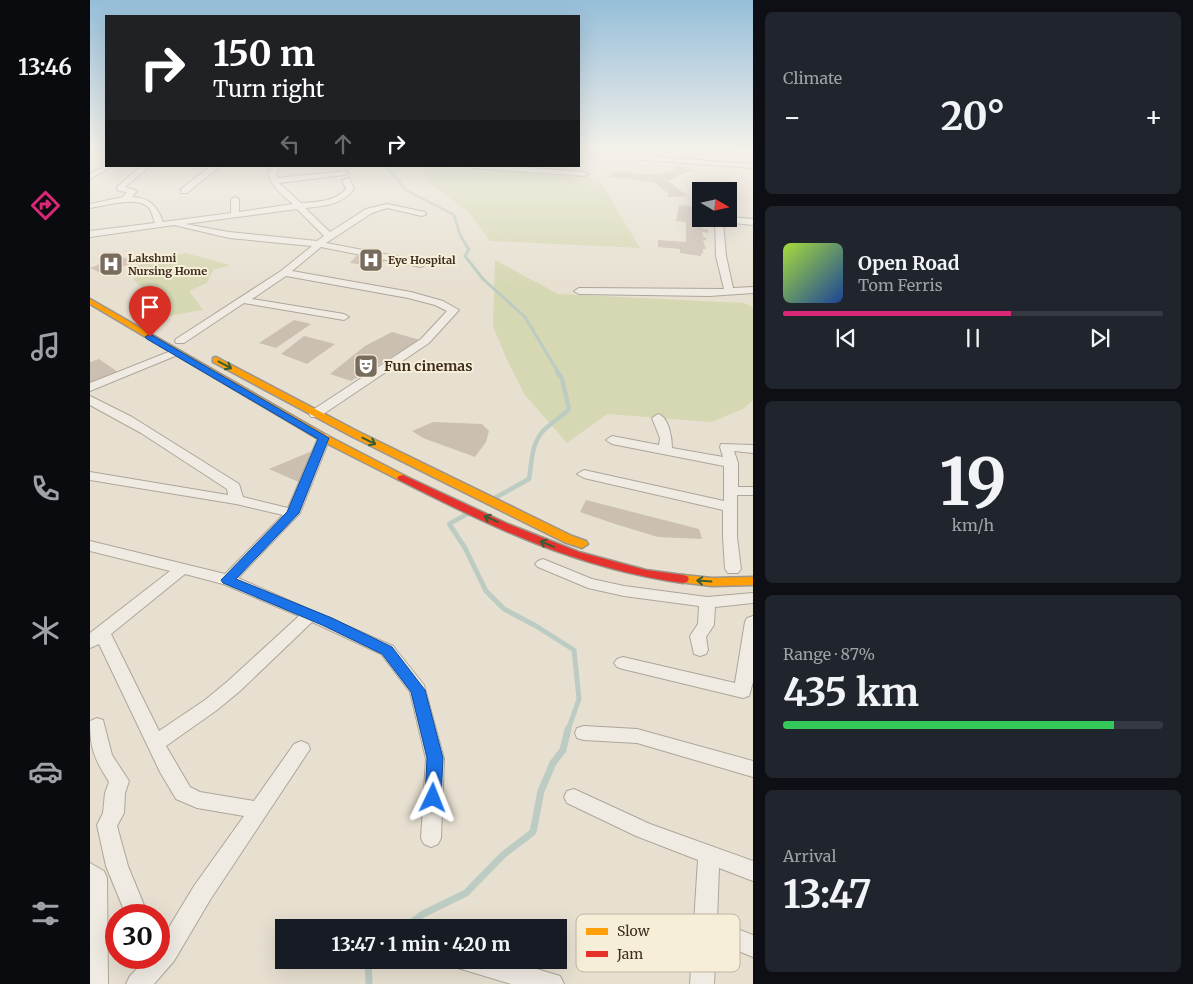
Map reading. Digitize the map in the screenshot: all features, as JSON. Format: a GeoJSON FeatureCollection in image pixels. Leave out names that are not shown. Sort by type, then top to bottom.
{"type":"FeatureCollection","features":[{"type":"Feature","properties":{"kind":"main road"},"geometry":{"type":"LineString","coordinates":[[90,292],[324,438],[458,505],[564,552],[609,566],[668,578],[712,582],[753,581]]}},
{"type":"Feature","properties":{"kind":"main road"},"geometry":{"type":"LineString","coordinates":[[90,301],[568,540],[620,557],[661,566],[704,571],[739,569]]}},
{"type":"Feature","properties":{"kind":"main road"},"geometry":{"type":"LineString","coordinates":[[421,485],[435,472]]}},
{"type":"Feature","properties":{"kind":"street"},"geometry":{"type":"LineString","coordinates":[[125,200],[129,196]]}},
{"type":"Feature","properties":{"kind":"street"},"geometry":{"type":"LineString","coordinates":[[288,196],[329,236]]}},
{"type":"Feature","properties":{"kind":"street"},"geometry":{"type":"LineString","coordinates":[[90,234],[325,203],[343,196]]}},
{"type":"Feature","properties":{"kind":"street"},"geometry":{"type":"LineString","coordinates":[[235,199],[235,215]]}},
{"type":"Feature","properties":{"kind":"street"},"geometry":{"type":"LineString","coordinates":[[90,206],[125,200],[150,204],[160,224]]}},
{"type":"Feature","properties":{"kind":"street"},"geometry":{"type":"LineString","coordinates":[[90,387],[178,346],[242,300],[284,273],[329,236],[361,215],[377,207],[387,206],[422,214]]}},
{"type":"Feature","properties":{"kind":"street"},"geometry":{"type":"LineString","coordinates":[[738,221],[753,222]]}},
{"type":"Feature","properties":{"kind":"street"},"geometry":{"type":"LineString","coordinates":[[170,223],[229,235],[320,244],[422,264]]}},
{"type":"Feature","properties":{"kind":"street"},"geometry":{"type":"LineString","coordinates":[[719,228],[721,256],[729,291]]}},
{"type":"Feature","properties":{"kind":"street"},"geometry":{"type":"LineString","coordinates":[[284,273],[411,295],[418,299],[442,304],[448,309],[454,310],[425,341],[315,414]]}},
{"type":"Feature","properties":{"kind":"street"},"geometry":{"type":"LineString","coordinates":[[579,291],[709,293],[753,290]]}},
{"type":"Feature","properties":{"kind":"street"},"geometry":{"type":"LineString","coordinates":[[242,300],[344,317]]}},
{"type":"Feature","properties":{"kind":"street"},"geometry":{"type":"LineString","coordinates":[[90,400],[124,416],[234,487],[236,500]]}},
{"type":"Feature","properties":{"kind":"street"},"geometry":{"type":"LineString","coordinates":[[658,418],[666,438],[665,450]]}},
{"type":"Feature","properties":{"kind":"street"},"geometry":{"type":"LineString","coordinates":[[228,580],[293,513],[324,438]]}},
{"type":"Feature","properties":{"kind":"street"},"geometry":{"type":"LineString","coordinates":[[612,440],[731,463]]}},
{"type":"Feature","properties":{"kind":"street"},"geometry":{"type":"LineString","coordinates":[[739,569],[730,537],[731,463],[726,447],[753,449]]}},
{"type":"Feature","properties":{"kind":"street"},"geometry":{"type":"LineString","coordinates":[[584,474],[730,507]]}},
{"type":"Feature","properties":{"kind":"street"},"geometry":{"type":"LineString","coordinates":[[90,476],[236,500],[293,513]]}},
{"type":"Feature","properties":{"kind":"street"},"geometry":{"type":"LineString","coordinates":[[731,491],[753,491]]}},
{"type":"Feature","properties":{"kind":"street"},"geometry":{"type":"LineString","coordinates":[[90,546],[228,580],[387,650],[418,690],[435,758],[431,838]]}},
{"type":"Feature","properties":{"kind":"street"},"geometry":{"type":"LineString","coordinates":[[543,564],[588,583],[624,592],[708,602],[753,598]]}},
{"type":"Feature","properties":{"kind":"street"},"geometry":{"type":"LineString","coordinates":[[182,568],[96,637],[183,793],[196,800],[259,810]]}},
{"type":"Feature","properties":{"kind":"street"},"geometry":{"type":"LineString","coordinates":[[700,650],[698,636],[706,625],[708,602]]}},
{"type":"Feature","properties":{"kind":"street"},"geometry":{"type":"LineString","coordinates":[[156,743],[218,698],[262,662],[310,615]]}},
{"type":"Feature","properties":{"kind":"street"},"geometry":{"type":"LineString","coordinates":[[623,663],[744,691],[753,622]]}},
{"type":"Feature","properties":{"kind":"street"},"geometry":{"type":"LineString","coordinates":[[97,725],[103,757],[119,781],[116,787],[114,816],[107,825],[117,866],[133,904]]}},
{"type":"Feature","properties":{"kind":"street"},"geometry":{"type":"LineString","coordinates":[[584,733],[637,736],[753,769]]}},
{"type":"Feature","properties":{"kind":"street"},"geometry":{"type":"LineString","coordinates":[[170,937],[301,749]]}},
{"type":"Feature","properties":{"kind":"street"},"geometry":{"type":"LineString","coordinates":[[574,797],[643,830],[753,871]]}},
{"type":"Feature","properties":{"kind":"street"},"geometry":{"type":"LineString","coordinates":[[707,914],[709,856]]}},
{"type":"Feature","properties":{"kind":"street"},"geometry":{"type":"LineString","coordinates":[[90,873],[96,878],[93,925],[96,984]]}},
{"type":"Feature","properties":{"kind":"street"},"geometry":{"type":"LineString","coordinates":[[740,941],[753,946]]}},
{"type":"Feature","properties":{"kind":"street"},"geometry":{"type":"LineString","coordinates":[[138,984],[148,969]]}},
{"type":"Feature","properties":{"kind":"street"},"geometry":{"type":"LineString","coordinates":[[498,969],[552,984]]}},
{"type":"Feature","properties":{"kind":"green space"},"geometry":{"type":"Polygon","coordinates":[[[447,196],[609,196],[640,248],[490,241],[469,212],[447,196]]]}},
{"type":"Feature","properties":{"kind":"green space"},"geometry":{"type":"Polygon","coordinates":[[[186,253],[230,265],[213,270],[207,283],[189,291],[203,310],[167,316],[148,310],[170,295],[140,286],[133,279],[144,273],[132,269],[149,260],[186,253]]]}},
{"type":"Feature","properties":{"kind":"green space"},"geometry":{"type":"Polygon","coordinates":[[[495,260],[558,294],[744,303],[753,307],[753,400],[743,409],[712,422],[607,414],[567,443],[525,395],[493,327],[495,260]]]}},
{"type":"Feature","properties":{"kind":"building"},"geometry":{"type":"Polygon","coordinates":[[[679,205],[692,206],[692,228],[708,229],[708,233],[702,232],[703,237],[706,238],[706,240],[703,240],[706,249],[703,249],[701,256],[680,253],[680,249],[658,247],[658,240],[686,242],[686,222],[676,221],[679,205]]]}},
{"type":"Feature","properties":{"kind":"building"},"geometry":{"type":"Polygon","coordinates":[[[120,256],[135,262],[103,274],[90,268],[120,256]]]}},
{"type":"Feature","properties":{"kind":"building"},"geometry":{"type":"Polygon","coordinates":[[[356,256],[385,260],[379,267],[350,263],[356,256]]]}},
{"type":"Feature","properties":{"kind":"building"},"geometry":{"type":"Polygon","coordinates":[[[294,320],[311,324],[276,348],[259,343],[294,320]]]}},
{"type":"Feature","properties":{"kind":"building"},"geometry":{"type":"Polygon","coordinates":[[[392,332],[420,340],[351,381],[330,374],[365,346],[392,332]]]}},
{"type":"Feature","properties":{"kind":"building"},"geometry":{"type":"Polygon","coordinates":[[[304,336],[335,344],[307,364],[281,354],[304,336]]]}},
{"type":"Feature","properties":{"kind":"building"},"geometry":{"type":"Polygon","coordinates":[[[99,359],[121,374],[90,386],[90,362],[99,359]]]}},
{"type":"Feature","properties":{"kind":"building"},"geometry":{"type":"Polygon","coordinates":[[[433,422],[482,424],[489,431],[486,442],[475,457],[423,438],[412,431],[433,422]]]}},
{"type":"Feature","properties":{"kind":"building"},"geometry":{"type":"Polygon","coordinates":[[[312,451],[301,483],[269,469],[312,451]]]}},
{"type":"Feature","properties":{"kind":"building"},"geometry":{"type":"Polygon","coordinates":[[[586,500],[699,529],[702,539],[658,537],[615,524],[580,512],[586,500]]]}},
{"type":"Feature","properties":{"kind":"waterway"},"geometry":{"type":"LineString","coordinates":[[417,196],[454,215],[460,235],[468,248]]}},
{"type":"Feature","properties":{"kind":"waterway"},"geometry":{"type":"LineString","coordinates":[[468,248],[465,256],[483,279],[525,317],[558,372]]}},
{"type":"Feature","properties":{"kind":"waterway"},"geometry":{"type":"LineString","coordinates":[[493,499],[529,479],[533,453],[540,435],[569,409],[562,379],[557,371]]}},
{"type":"Feature","properties":{"kind":"waterway"},"geometry":{"type":"LineString","coordinates":[[453,530],[449,524],[469,513]]}},
{"type":"Feature","properties":{"kind":"waterway"},"geometry":{"type":"LineString","coordinates":[[452,528],[465,548],[486,591],[504,609],[536,626],[574,650],[579,699],[568,730]]}},
{"type":"Feature","properties":{"kind":"waterway"},"geometry":{"type":"LineString","coordinates":[[416,919],[466,893],[503,855],[533,832],[541,791],[553,763],[563,750],[568,729]]}},
{"type":"Feature","properties":{"kind":"waterway"},"geometry":{"type":"LineString","coordinates":[[368,969],[369,984]]}},
{"type":"Feature","properties":{"kind":"traffic: slow"},"geometry":{"type":"LineString","coordinates":[[90,301],[324,438],[403,478]]}},
{"type":"Feature","properties":{"kind":"traffic: slow"},"geometry":{"type":"LineString","coordinates":[[216,360],[355,434],[568,539],[582,544]]}},
{"type":"Feature","properties":{"kind":"traffic: slow"},"geometry":{"type":"LineString","coordinates":[[683,579],[712,582],[753,581]]}},
{"type":"Feature","properties":{"kind":"traffic: jam"},"geometry":{"type":"LineString","coordinates":[[403,478],[470,511],[574,554],[646,574],[683,579]]}},
{"type":"Feature","properties":{"kind":"place","name":"Eye Hospital"},"geometry":{"type":"Point","coordinates":[371,260]}},
{"type":"Feature","properties":{"kind":"place","name":"Lakshmi Nursing Home"},"geometry":{"type":"Point","coordinates":[111,264]}},
{"type":"Feature","properties":{"kind":"place","name":"Fun cinemas"},"geometry":{"type":"Point","coordinates":[366,366]}},
{"type":"Feature","properties":{"kind":"route"},"geometry":{"type":"LineString","coordinates":[[150,337],[324,438],[293,513],[228,580],[387,650],[418,690],[435,758],[433,798]]}}]}
